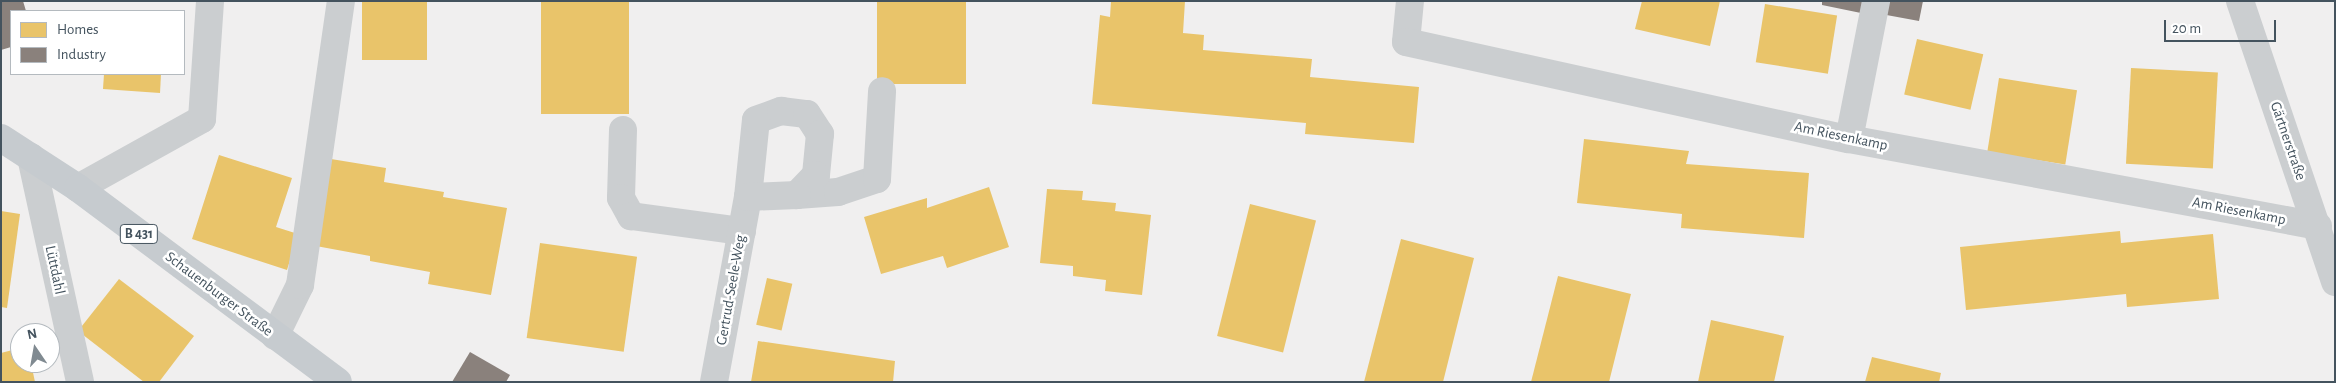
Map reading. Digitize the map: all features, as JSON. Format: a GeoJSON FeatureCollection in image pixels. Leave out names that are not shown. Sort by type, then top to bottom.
{"type":"FeatureCollection","features":[{"type":"Feature","properties":{"kind":"main road","name":"Schauenburger Straße"},"geometry":{"type":"LineString","coordinates":[[1,138],[78,188],[338,382]]}},
{"type":"Feature","properties":{"kind":"street"},"geometry":{"type":"LineString","coordinates":[[78,188],[202,119],[210,1]]}},
{"type":"Feature","properties":{"kind":"street"},"geometry":{"type":"LineString","coordinates":[[275,336],[300,285],[341,1]]}},
{"type":"Feature","properties":{"kind":"street","name":"Am Riesenkamp"},"geometry":{"type":"LineString","coordinates":[[1410,1],[1406,42],[1849,138],[2318,226]]}},
{"type":"Feature","properties":{"kind":"street"},"geometry":{"type":"LineString","coordinates":[[1849,138],[1876,1]]}},
{"type":"Feature","properties":{"kind":"street","name":"Gärtnerstraße"},"geometry":{"type":"LineString","coordinates":[[2240,1],[2318,226],[2335,282]]}},
{"type":"Feature","properties":{"kind":"street"},"geometry":{"type":"LineString","coordinates":[[748,197],[838,192],[877,179],[882,91]]}},
{"type":"Feature","properties":{"kind":"street","name":"Gertrud-Seele-Weg"},"geometry":{"type":"LineString","coordinates":[[714,382],[748,197],[756,120],[781,111],[807,114],[820,134],[816,175],[797,195]]}},
{"type":"Feature","properties":{"kind":"street"},"geometry":{"type":"LineString","coordinates":[[622,130],[621,198],[631,216],[742,231]]}},
{"type":"Feature","properties":{"kind":"street","name":"Lüttdahl"},"geometry":{"type":"LineString","coordinates":[[31,157],[80,382]]}},
{"type":"Feature","properties":{"kind":"building: Homes"},"geometry":{"type":"Polygon","coordinates":[[[362,1],[427,1],[427,60],[362,60],[362,1]]]}},
{"type":"Feature","properties":{"kind":"building: Homes"},"geometry":{"type":"Polygon","coordinates":[[[541,1],[629,1],[629,114],[541,114],[541,1]]]}},
{"type":"Feature","properties":{"kind":"building: Homes"},"geometry":{"type":"Polygon","coordinates":[[[877,1],[966,1],[966,84],[877,84],[877,1]]]}},
{"type":"Feature","properties":{"kind":"building: Homes"},"geometry":{"type":"Polygon","coordinates":[[[1111,1],[1185,1],[1183,33],[1204,35],[1203,50],[1312,59],[1310,77],[1419,87],[1414,143],[1305,134],[1306,123],[1092,104],[1100,15],[1110,17],[1111,1]]]}},
{"type":"Feature","properties":{"kind":"building: Homes"},"geometry":{"type":"Polygon","coordinates":[[[1642,1],[1720,1],[1710,46],[1635,29],[1642,1]]]}},
{"type":"Feature","properties":{"kind":"building: Homes"},"geometry":{"type":"Polygon","coordinates":[[[1765,4],[1837,15],[1828,74],[1756,62],[1765,4]]]}},
{"type":"Feature","properties":{"kind":"building: Homes"},"geometry":{"type":"Polygon","coordinates":[[[1917,39],[1983,54],[1970,110],[1904,95],[1917,39]]]}},
{"type":"Feature","properties":{"kind":"building: Homes"},"geometry":{"type":"Polygon","coordinates":[[[2131,68],[2218,73],[2213,168],[2126,164],[2131,68]]]}},
{"type":"Feature","properties":{"kind":"building: Homes"},"geometry":{"type":"Polygon","coordinates":[[[104,75],[161,75],[160,93],[103,89],[104,75]]]}},
{"type":"Feature","properties":{"kind":"building: Homes"},"geometry":{"type":"Polygon","coordinates":[[[1999,78],[2077,90],[2065,164],[1987,152],[1999,78]]]}},
{"type":"Feature","properties":{"kind":"building: Homes"},"geometry":{"type":"Polygon","coordinates":[[[1584,139],[1689,151],[1686,164],[1809,173],[1804,238],[1681,228],[1682,214],[1577,203],[1584,139]]]}},
{"type":"Feature","properties":{"kind":"building: Homes"},"geometry":{"type":"Polygon","coordinates":[[[219,155],[292,178],[276,227],[298,234],[287,270],[192,239],[219,155]]]}},
{"type":"Feature","properties":{"kind":"building: Homes"},"geometry":{"type":"Polygon","coordinates":[[[331,159],[386,168],[384,182],[444,192],[443,197],[507,208],[491,295],[428,284],[430,272],[370,261],[370,256],[316,246],[331,159]]]}},
{"type":"Feature","properties":{"kind":"building: Homes"},"geometry":{"type":"Polygon","coordinates":[[[989,187],[1009,247],[947,268],[943,256],[881,274],[864,217],[927,198],[927,208],[989,187]]]}},
{"type":"Feature","properties":{"kind":"building: Homes"},"geometry":{"type":"Polygon","coordinates":[[[1047,189],[1083,191],[1082,200],[1116,203],[1115,211],[1151,215],[1142,295],[1105,291],[1106,280],[1073,276],[1073,266],[1040,263],[1047,189]]]}},
{"type":"Feature","properties":{"kind":"building: Homes"},"geometry":{"type":"Polygon","coordinates":[[[1250,204],[1316,220],[1283,352],[1217,336],[1250,204]]]}},
{"type":"Feature","properties":{"kind":"building: Homes"},"geometry":{"type":"Polygon","coordinates":[[[1,211],[20,214],[7,308],[1,307],[1,211]]]}},
{"type":"Feature","properties":{"kind":"building: Homes"},"geometry":{"type":"Polygon","coordinates":[[[2120,231],[2121,243],[2213,234],[2219,299],[2127,307],[2126,294],[1966,310],[1960,247],[2120,231]]]}},
{"type":"Feature","properties":{"kind":"building: Homes"},"geometry":{"type":"Polygon","coordinates":[[[1401,239],[1474,258],[1443,382],[1364,382],[1401,239]]]}},
{"type":"Feature","properties":{"kind":"building: Homes"},"geometry":{"type":"Polygon","coordinates":[[[540,243],[637,257],[624,352],[527,338],[540,243]]]}},
{"type":"Feature","properties":{"kind":"building: Homes"},"geometry":{"type":"Polygon","coordinates":[[[1558,276],[1631,294],[1609,382],[1531,382],[1558,276]]]}},
{"type":"Feature","properties":{"kind":"building: Homes"},"geometry":{"type":"Polygon","coordinates":[[[767,278],[792,284],[782,331],[756,325],[767,278]]]}},
{"type":"Feature","properties":{"kind":"building: Homes"},"geometry":{"type":"Polygon","coordinates":[[[119,279],[194,336],[159,382],[144,382],[78,331],[119,279]]]}},
{"type":"Feature","properties":{"kind":"building: Homes"},"geometry":{"type":"Polygon","coordinates":[[[1711,320],[1784,336],[1774,382],[1698,382],[1711,320]]]}},
{"type":"Feature","properties":{"kind":"building: Homes"},"geometry":{"type":"Polygon","coordinates":[[[758,341],[895,361],[893,382],[751,382],[758,341]]]}},
{"type":"Feature","properties":{"kind":"building: Homes"},"geometry":{"type":"Polygon","coordinates":[[[10,351],[10,373],[33,373],[35,382],[1,382],[1,353],[10,351]]]}},
{"type":"Feature","properties":{"kind":"building: Homes"},"geometry":{"type":"Polygon","coordinates":[[[1872,357],[1941,373],[1939,382],[1865,382],[1872,357]]]}},
{"type":"Feature","properties":{"kind":"building: Industry"},"geometry":{"type":"Polygon","coordinates":[[[1,1],[23,1],[26,10],[10,10],[10,47],[1,50],[1,1]]]}},
{"type":"Feature","properties":{"kind":"building: Industry"},"geometry":{"type":"Polygon","coordinates":[[[1822,1],[1864,1],[1861,13],[1822,5],[1822,1]]]}},
{"type":"Feature","properties":{"kind":"building: Industry"},"geometry":{"type":"Polygon","coordinates":[[[1883,1],[1923,1],[1919,21],[1881,14],[1883,1]]]}},
{"type":"Feature","properties":{"kind":"building: Industry"},"geometry":{"type":"Polygon","coordinates":[[[470,352],[510,375],[506,382],[452,382],[470,352]]]}}]}
